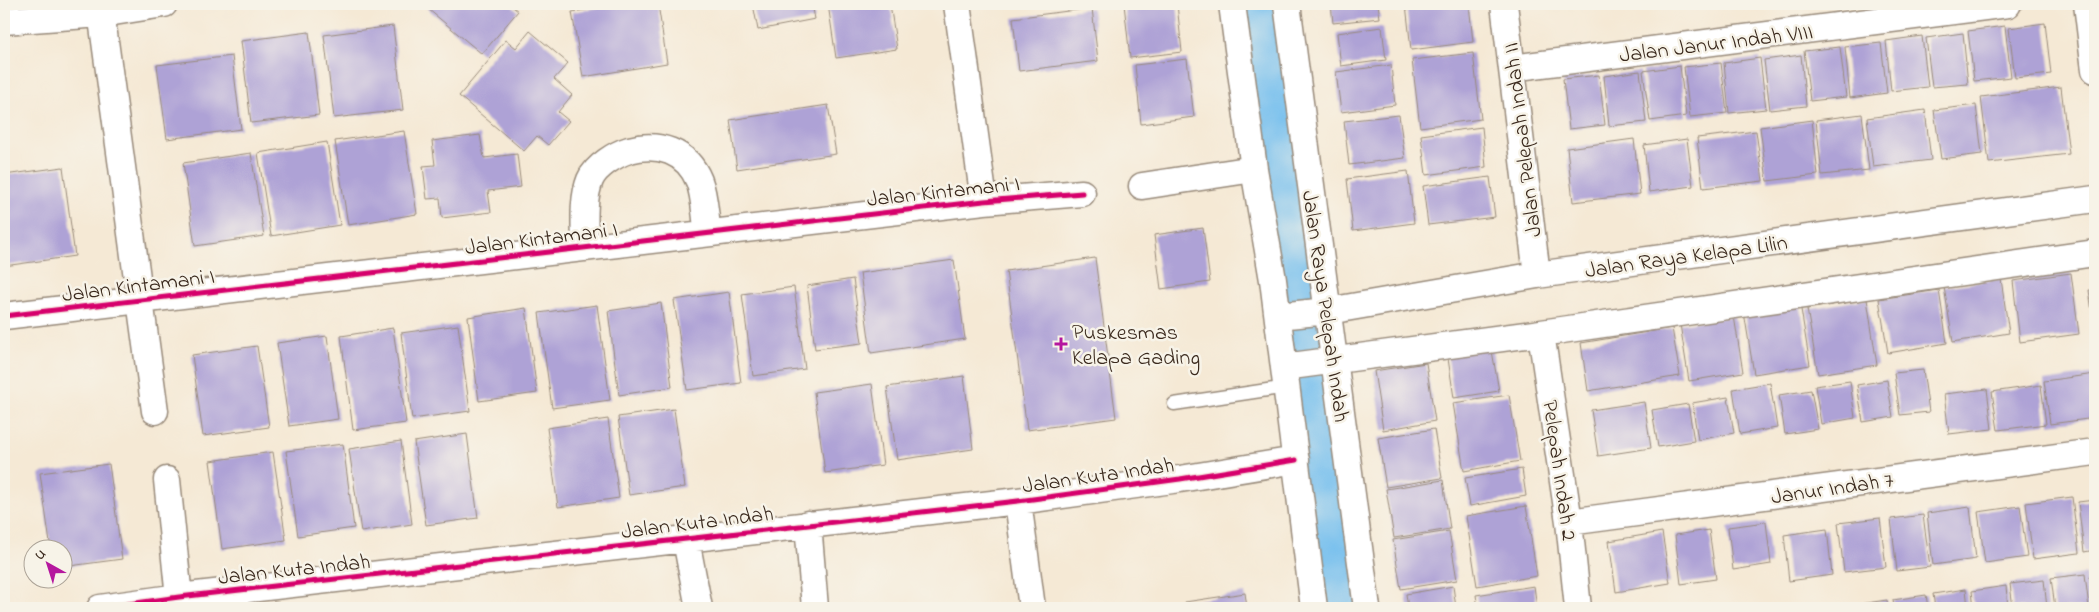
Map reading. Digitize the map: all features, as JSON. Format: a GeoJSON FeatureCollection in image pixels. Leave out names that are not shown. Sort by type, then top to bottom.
{"type":"FeatureCollection","features":[{"type":"Feature","properties":{"kind":"street"},"geometry":{"type":"LineString","coordinates":[[4,21],[100,9],[164,4]]}},
{"type":"Feature","properties":{"kind":"street","name":"Jalan Kintamani I"},"geometry":{"type":"LineString","coordinates":[[958,4],[984,201]]}},
{"type":"Feature","properties":{"kind":"street"},"geometry":{"type":"LineString","coordinates":[[1232,4],[1254,169],[1282,316],[1289,373],[1295,451],[1314,608]]}},
{"type":"Feature","properties":{"kind":"street","name":"Jalan Raya Pelepah Indah"},"geometry":{"type":"LineString","coordinates":[[1287,4],[1323,312],[1367,608]]}},
{"type":"Feature","properties":{"kind":"street","name":"Jalan Pelepah Indah II"},"geometry":{"type":"LineString","coordinates":[[1504,4],[1537,275]]}},
{"type":"Feature","properties":{"kind":"street","name":"Jalan Janur Indah VIII"},"geometry":{"type":"LineString","coordinates":[[1512,68],[2008,4]]}},
{"type":"Feature","properties":{"kind":"street"},"geometry":{"type":"LineString","coordinates":[[2087,4],[2095,70]]}},
{"type":"Feature","properties":{"kind":"street"},"geometry":{"type":"LineString","coordinates":[[100,9],[155,411]]}},
{"type":"Feature","properties":{"kind":"street"},"geometry":{"type":"LineString","coordinates":[[585,248],[586,193],[591,177],[604,164],[623,152],[643,146],[666,148],[679,155],[691,168],[699,181],[708,234]]}},
{"type":"Feature","properties":{"kind":"street"},"geometry":{"type":"LineString","coordinates":[[1142,186],[1254,169]]}},
{"type":"Feature","properties":{"kind":"street","name":"Jalan Kintamani I"},"geometry":{"type":"LineString","coordinates":[[4,316],[984,201],[1082,193]]}},
{"type":"Feature","properties":{"kind":"street","name":"Jalan Raya Kelapa Lilin"},"geometry":{"type":"LineString","coordinates":[[1282,316],[1323,312],[1537,275],[2095,199]]}},
{"type":"Feature","properties":{"kind":"street"},"geometry":{"type":"LineString","coordinates":[[1289,373],[1330,360],[1541,333],[2095,253]]}},
{"type":"Feature","properties":{"kind":"street","name":"Pelepah Indah 2"},"geometry":{"type":"LineString","coordinates":[[1541,333],[1569,522],[1578,608]]}},
{"type":"Feature","properties":{"kind":"street","name":"Jalan Kuta Indah"},"geometry":{"type":"LineString","coordinates":[[100,608],[180,603],[808,524],[1018,501],[1180,479],[1295,451]]}},
{"type":"Feature","properties":{"kind":"street","name":"Janur Indah 7"},"geometry":{"type":"LineString","coordinates":[[1569,522],[2095,452]]}},
{"type":"Feature","properties":{"kind":"street"},"geometry":{"type":"LineString","coordinates":[[167,480],[180,603]]}},
{"type":"Feature","properties":{"kind":"street","name":"Jalan Kuta Indah"},"geometry":{"type":"LineString","coordinates":[[1018,501],[1032,608]]}},
{"type":"Feature","properties":{"kind":"street"},"geometry":{"type":"LineString","coordinates":[[808,524],[814,608]]}},
{"type":"Feature","properties":{"kind":"street"},"geometry":{"type":"LineString","coordinates":[[686,540],[699,608]]}},
{"type":"Feature","properties":{"kind":"lane"},"geometry":{"type":"LineString","coordinates":[[1174,404],[1289,373]]}},
{"type":"Feature","properties":{"kind":"building"},"geometry":{"type":"Polygon","coordinates":[[[422,4],[509,4],[518,11],[482,54],[422,4]]]}},
{"type":"Feature","properties":{"kind":"building"},"geometry":{"type":"Polygon","coordinates":[[[621,4],[658,4],[667,63],[583,77],[572,12],[621,4]]]}},
{"type":"Feature","properties":{"kind":"building"},"geometry":{"type":"Polygon","coordinates":[[[753,4],[812,4],[815,19],[758,30],[753,4]]]}},
{"type":"Feature","properties":{"kind":"building"},"geometry":{"type":"Polygon","coordinates":[[[828,4],[890,4],[897,49],[836,58],[828,4]]]}},
{"type":"Feature","properties":{"kind":"building"},"geometry":{"type":"Polygon","coordinates":[[[1124,4],[1177,4],[1182,52],[1130,58],[1124,4]]]}},
{"type":"Feature","properties":{"kind":"building"},"geometry":{"type":"Polygon","coordinates":[[[1331,4],[1378,4],[1380,18],[1333,23],[1331,4]]]}},
{"type":"Feature","properties":{"kind":"building"},"geometry":{"type":"Polygon","coordinates":[[[1406,4],[1469,4],[1473,42],[1411,50],[1406,4]]]}},
{"type":"Feature","properties":{"kind":"building"},"geometry":{"type":"Polygon","coordinates":[[[1092,8],[1098,61],[1019,71],[1013,18],[1092,8]]]}},
{"type":"Feature","properties":{"kind":"building"},"geometry":{"type":"Polygon","coordinates":[[[2045,23],[2051,74],[2015,78],[2009,28],[2045,23]]]}},
{"type":"Feature","properties":{"kind":"building"},"geometry":{"type":"Polygon","coordinates":[[[393,26],[403,110],[334,118],[324,35],[393,26]]]}},
{"type":"Feature","properties":{"kind":"building"},"geometry":{"type":"Polygon","coordinates":[[[2005,26],[2011,77],[1974,81],[1968,31],[2005,26]]]}},
{"type":"Feature","properties":{"kind":"building"},"geometry":{"type":"Polygon","coordinates":[[[1382,27],[1386,60],[1341,66],[1337,33],[1382,27]]]}},
{"type":"Feature","properties":{"kind":"building"},"geometry":{"type":"Polygon","coordinates":[[[530,31],[568,63],[554,79],[572,95],[558,112],[569,121],[548,145],[537,136],[524,151],[459,96],[506,40],[516,48],[530,31]]]}},
{"type":"Feature","properties":{"kind":"building"},"geometry":{"type":"Polygon","coordinates":[[[309,32],[319,115],[251,123],[241,41],[309,32]]]}},
{"type":"Feature","properties":{"kind":"building"},"geometry":{"type":"Polygon","coordinates":[[[1963,33],[1968,84],[1932,87],[1926,38],[1963,33]]]}},
{"type":"Feature","properties":{"kind":"building"},"geometry":{"type":"Polygon","coordinates":[[[1922,36],[1928,87],[1891,91],[1886,41],[1922,36]]]}},
{"type":"Feature","properties":{"kind":"building"},"geometry":{"type":"Polygon","coordinates":[[[1881,43],[1887,93],[1850,98],[1845,47],[1881,43]]]}},
{"type":"Feature","properties":{"kind":"building"},"geometry":{"type":"Polygon","coordinates":[[[1840,47],[1846,97],[1810,101],[1804,51],[1840,47]]]}},
{"type":"Feature","properties":{"kind":"building"},"geometry":{"type":"Polygon","coordinates":[[[1473,53],[1481,119],[1420,127],[1412,60],[1473,53]]]}},
{"type":"Feature","properties":{"kind":"building"},"geometry":{"type":"Polygon","coordinates":[[[1801,55],[1806,106],[1770,110],[1764,60],[1801,55]]]}},
{"type":"Feature","properties":{"kind":"building"},"geometry":{"type":"Polygon","coordinates":[[[232,56],[241,129],[167,139],[157,65],[232,56]]]}},
{"type":"Feature","properties":{"kind":"building"},"geometry":{"type":"Polygon","coordinates":[[[1760,58],[1766,109],[1729,113],[1724,63],[1760,58]]]}},
{"type":"Feature","properties":{"kind":"building"},"geometry":{"type":"Polygon","coordinates":[[[1187,59],[1194,117],[1141,124],[1135,65],[1187,59]]]}},
{"type":"Feature","properties":{"kind":"building"},"geometry":{"type":"Polygon","coordinates":[[[1721,63],[1727,113],[1690,117],[1684,67],[1721,63]]]}},
{"type":"Feature","properties":{"kind":"building"},"geometry":{"type":"Polygon","coordinates":[[[1391,65],[1395,105],[1341,112],[1336,72],[1391,65]]]}},
{"type":"Feature","properties":{"kind":"building"},"geometry":{"type":"Polygon","coordinates":[[[1680,66],[1686,116],[1650,121],[1643,71],[1680,66]]]}},
{"type":"Feature","properties":{"kind":"building"},"geometry":{"type":"Polygon","coordinates":[[[1640,71],[1646,122],[1609,126],[1604,76],[1640,71]]]}},
{"type":"Feature","properties":{"kind":"building"},"geometry":{"type":"Polygon","coordinates":[[[1599,75],[1605,125],[1569,129],[1563,79],[1599,75]]]}},
{"type":"Feature","properties":{"kind":"building"},"geometry":{"type":"Polygon","coordinates":[[[2061,87],[2069,154],[1989,163],[1981,97],[2061,87]]]}},
{"type":"Feature","properties":{"kind":"building"},"geometry":{"type":"Polygon","coordinates":[[[828,105],[836,154],[737,169],[730,120],[828,105]]]}},
{"type":"Feature","properties":{"kind":"building"},"geometry":{"type":"Polygon","coordinates":[[[1976,105],[1982,154],[1941,159],[1934,110],[1976,105]]]}},
{"type":"Feature","properties":{"kind":"building"},"geometry":{"type":"Polygon","coordinates":[[[1925,110],[1931,160],[1873,167],[1867,118],[1925,110]]]}},
{"type":"Feature","properties":{"kind":"building"},"geometry":{"type":"Polygon","coordinates":[[[1862,114],[1869,170],[1822,175],[1816,120],[1862,114]]]}},
{"type":"Feature","properties":{"kind":"building"},"geometry":{"type":"Polygon","coordinates":[[[1399,115],[1405,158],[1349,165],[1344,121],[1399,115]]]}},
{"type":"Feature","properties":{"kind":"building"},"geometry":{"type":"Polygon","coordinates":[[[1812,120],[1818,175],[1767,181],[1760,127],[1812,120]]]}},
{"type":"Feature","properties":{"kind":"building"},"geometry":{"type":"Polygon","coordinates":[[[1482,127],[1486,167],[1426,175],[1421,135],[1482,127]]]}},
{"type":"Feature","properties":{"kind":"building"},"geometry":{"type":"Polygon","coordinates":[[[404,131],[417,214],[348,225],[335,141],[404,131]]]}},
{"type":"Feature","properties":{"kind":"building"},"geometry":{"type":"Polygon","coordinates":[[[1756,131],[1763,181],[1703,188],[1697,138],[1756,131]]]}},
{"type":"Feature","properties":{"kind":"building"},"geometry":{"type":"Polygon","coordinates":[[[480,135],[484,158],[517,154],[521,187],[488,191],[491,212],[442,218],[440,198],[427,199],[423,166],[435,165],[432,141],[480,135]]]}},
{"type":"Feature","properties":{"kind":"building"},"geometry":{"type":"Polygon","coordinates":[[[1634,139],[1640,194],[1573,202],[1567,148],[1634,139]]]}},
{"type":"Feature","properties":{"kind":"building"},"geometry":{"type":"Polygon","coordinates":[[[1687,139],[1693,186],[1649,192],[1644,145],[1687,139]]]}},
{"type":"Feature","properties":{"kind":"building"},"geometry":{"type":"Polygon","coordinates":[[[327,142],[340,225],[271,236],[258,153],[327,142]]]}},
{"type":"Feature","properties":{"kind":"building"},"geometry":{"type":"Polygon","coordinates":[[[251,153],[264,236],[195,246],[183,163],[251,153]]]}},
{"type":"Feature","properties":{"kind":"building"},"geometry":{"type":"Polygon","coordinates":[[[63,167],[75,256],[4,266],[4,175],[63,167]]]}},
{"type":"Feature","properties":{"kind":"building"},"geometry":{"type":"Polygon","coordinates":[[[1408,171],[1414,223],[1353,231],[1347,179],[1408,171]]]}},
{"type":"Feature","properties":{"kind":"building"},"geometry":{"type":"Polygon","coordinates":[[[1490,177],[1495,217],[1428,225],[1423,186],[1490,177]]]}},
{"type":"Feature","properties":{"kind":"building"},"geometry":{"type":"Polygon","coordinates":[[[1203,228],[1210,282],[1161,289],[1154,235],[1203,228]]]}},
{"type":"Feature","properties":{"kind":"building","name":"Puskesmas Kelapa Gading"},"geometry":{"type":"Polygon","coordinates":[[[1095,258],[1116,418],[1027,430],[1006,271],[1095,258]]]}},
{"type":"Feature","properties":{"kind":"building"},"geometry":{"type":"Polygon","coordinates":[[[954,260],[965,339],[871,353],[860,273],[954,260]]]}},
{"type":"Feature","properties":{"kind":"building"},"geometry":{"type":"Polygon","coordinates":[[[2071,273],[2079,334],[2020,342],[2013,281],[2071,273]]]}},
{"type":"Feature","properties":{"kind":"building"},"geometry":{"type":"Polygon","coordinates":[[[853,279],[862,343],[815,349],[807,286],[853,279]]]}},
{"type":"Feature","properties":{"kind":"building"},"geometry":{"type":"Polygon","coordinates":[[[2001,279],[2009,333],[1953,342],[1944,287],[2001,279]]]}},
{"type":"Feature","properties":{"kind":"building"},"geometry":{"type":"Polygon","coordinates":[[[794,287],[805,369],[753,376],[742,294],[794,287]]]}},
{"type":"Feature","properties":{"kind":"building"},"geometry":{"type":"Polygon","coordinates":[[[1939,290],[1947,343],[1888,353],[1879,299],[1939,290]]]}},
{"type":"Feature","properties":{"kind":"building"},"geometry":{"type":"Polygon","coordinates":[[[2089,290],[2095,290],[2095,327],[2094,327],[2089,290]]]}},
{"type":"Feature","properties":{"kind":"building"},"geometry":{"type":"Polygon","coordinates":[[[729,292],[741,383],[687,390],[674,300],[729,292]]]}},
{"type":"Feature","properties":{"kind":"building"},"geometry":{"type":"Polygon","coordinates":[[[1867,299],[1877,365],[1818,374],[1807,309],[1867,299]]]}},
{"type":"Feature","properties":{"kind":"building"},"geometry":{"type":"Polygon","coordinates":[[[661,303],[672,387],[619,395],[608,311],[661,303]]]}},
{"type":"Feature","properties":{"kind":"building"},"geometry":{"type":"Polygon","coordinates":[[[1800,303],[1810,365],[1754,374],[1744,312],[1800,303]]]}},
{"type":"Feature","properties":{"kind":"building"},"geometry":{"type":"Polygon","coordinates":[[[597,305],[610,400],[552,408],[539,313],[597,305]]]}},
{"type":"Feature","properties":{"kind":"building"},"geometry":{"type":"Polygon","coordinates":[[[526,308],[537,393],[479,401],[468,317],[526,308]]]}},
{"type":"Feature","properties":{"kind":"building"},"geometry":{"type":"Polygon","coordinates":[[[1734,316],[1743,372],[1689,381],[1680,324],[1734,316]]]}},
{"type":"Feature","properties":{"kind":"building"},"geometry":{"type":"Polygon","coordinates":[[[458,325],[470,411],[412,419],[401,333],[458,325]]]}},
{"type":"Feature","properties":{"kind":"building"},"geometry":{"type":"Polygon","coordinates":[[[393,328],[406,423],[353,430],[341,336],[393,328]]]}},
{"type":"Feature","properties":{"kind":"building"},"geometry":{"type":"Polygon","coordinates":[[[1672,328],[1680,376],[1588,391],[1581,343],[1672,328]]]}},
{"type":"Feature","properties":{"kind":"building"},"geometry":{"type":"Polygon","coordinates":[[[327,336],[338,419],[289,426],[277,343],[327,336]]]}},
{"type":"Feature","properties":{"kind":"building"},"geometry":{"type":"Polygon","coordinates":[[[1491,345],[1499,391],[1454,398],[1447,352],[1491,345]]]}},
{"type":"Feature","properties":{"kind":"building"},"geometry":{"type":"Polygon","coordinates":[[[257,346],[269,427],[203,436],[192,355],[257,346]]]}},
{"type":"Feature","properties":{"kind":"building"},"geometry":{"type":"Polygon","coordinates":[[[1426,363],[1435,421],[1383,430],[1374,371],[1426,363]]]}},
{"type":"Feature","properties":{"kind":"building"},"geometry":{"type":"Polygon","coordinates":[[[1923,370],[1929,412],[1900,415],[1894,373],[1923,370]]]}},
{"type":"Feature","properties":{"kind":"building"},"geometry":{"type":"Polygon","coordinates":[[[2095,374],[2095,418],[2050,424],[2044,381],[2095,374]]]}},
{"type":"Feature","properties":{"kind":"building"},"geometry":{"type":"Polygon","coordinates":[[[964,376],[973,449],[897,460],[887,387],[964,376]]]}},
{"type":"Feature","properties":{"kind":"building"},"geometry":{"type":"Polygon","coordinates":[[[1887,380],[1893,417],[1863,422],[1857,385],[1887,380]]]}},
{"type":"Feature","properties":{"kind":"building"},"geometry":{"type":"Polygon","coordinates":[[[1850,381],[1855,418],[1821,424],[1815,386],[1850,381]]]}},
{"type":"Feature","properties":{"kind":"building"},"geometry":{"type":"Polygon","coordinates":[[[1770,383],[1777,428],[1740,434],[1733,389],[1770,383]]]}},
{"type":"Feature","properties":{"kind":"building"},"geometry":{"type":"Polygon","coordinates":[[[872,384],[883,465],[825,473],[814,392],[872,384]]]}},
{"type":"Feature","properties":{"kind":"building"},"geometry":{"type":"Polygon","coordinates":[[[2041,385],[2046,424],[1998,430],[1992,392],[2041,385]]]}},
{"type":"Feature","properties":{"kind":"building"},"geometry":{"type":"Polygon","coordinates":[[[1987,389],[1992,429],[1949,434],[1944,394],[1987,389]]]}},
{"type":"Feature","properties":{"kind":"building"},"geometry":{"type":"Polygon","coordinates":[[[1811,390],[1818,429],[1785,434],[1779,395],[1811,390]]]}},
{"type":"Feature","properties":{"kind":"building"},"geometry":{"type":"Polygon","coordinates":[[[1509,395],[1520,461],[1464,471],[1453,403],[1509,395]]]}},
{"type":"Feature","properties":{"kind":"building"},"geometry":{"type":"Polygon","coordinates":[[[1728,397],[1734,433],[1698,440],[1692,403],[1728,397]]]}},
{"type":"Feature","properties":{"kind":"building"},"geometry":{"type":"Polygon","coordinates":[[[1644,402],[1651,448],[1598,456],[1591,410],[1644,402]]]}},
{"type":"Feature","properties":{"kind":"building"},"geometry":{"type":"Polygon","coordinates":[[[1688,404],[1694,441],[1658,447],[1652,410],[1688,404]]]}},
{"type":"Feature","properties":{"kind":"building"},"geometry":{"type":"Polygon","coordinates":[[[674,409],[685,487],[629,495],[618,417],[674,409]]]}},
{"type":"Feature","properties":{"kind":"building"},"geometry":{"type":"Polygon","coordinates":[[[608,419],[619,498],[558,507],[547,428],[608,419]]]}},
{"type":"Feature","properties":{"kind":"building"},"geometry":{"type":"Polygon","coordinates":[[[1434,429],[1442,478],[1386,487],[1378,438],[1434,429]]]}},
{"type":"Feature","properties":{"kind":"building"},"geometry":{"type":"Polygon","coordinates":[[[467,434],[478,518],[426,525],[414,442],[467,434]]]}},
{"type":"Feature","properties":{"kind":"building"},"geometry":{"type":"Polygon","coordinates":[[[401,441],[412,524],[361,532],[349,449],[401,441]]]}},
{"type":"Feature","properties":{"kind":"building"},"geometry":{"type":"Polygon","coordinates":[[[343,444],[354,528],[298,536],[286,451],[343,444]]]}},
{"type":"Feature","properties":{"kind":"building"},"geometry":{"type":"Polygon","coordinates":[[[273,452],[286,540],[222,549],[210,461],[273,452]]]}},
{"type":"Feature","properties":{"kind":"building"},"geometry":{"type":"Polygon","coordinates":[[[109,464],[122,559],[72,566],[72,540],[50,540],[40,473],[109,464]]]}},
{"type":"Feature","properties":{"kind":"building"},"geometry":{"type":"Polygon","coordinates":[[[1522,469],[1526,496],[1470,506],[1465,478],[1522,469]]]}},
{"type":"Feature","properties":{"kind":"building"},"geometry":{"type":"Polygon","coordinates":[[[1443,480],[1450,529],[1394,538],[1386,489],[1443,480]]]}},
{"type":"Feature","properties":{"kind":"building"},"geometry":{"type":"Polygon","coordinates":[[[2072,497],[2079,553],[2033,559],[2026,503],[2072,497]]]}},
{"type":"Feature","properties":{"kind":"building"},"geometry":{"type":"Polygon","coordinates":[[[2095,500],[2095,550],[2084,552],[2078,502],[2095,500]]]}},
{"type":"Feature","properties":{"kind":"building"},"geometry":{"type":"Polygon","coordinates":[[[1526,506],[1537,576],[1477,586],[1466,516],[1526,506]]]}},
{"type":"Feature","properties":{"kind":"building"},"geometry":{"type":"Polygon","coordinates":[[[2020,506],[2027,557],[1985,563],[1978,512],[2020,506]]]}},
{"type":"Feature","properties":{"kind":"building"},"geometry":{"type":"Polygon","coordinates":[[[1970,507],[1976,559],[1933,565],[1927,513],[1970,507]]]}},
{"type":"Feature","properties":{"kind":"building"},"geometry":{"type":"Polygon","coordinates":[[[1923,515],[1930,567],[1897,571],[1891,519],[1923,515]]]}},
{"type":"Feature","properties":{"kind":"building"},"geometry":{"type":"Polygon","coordinates":[[[1880,518],[1886,567],[1844,572],[1838,523],[1880,518]]]}},
{"type":"Feature","properties":{"kind":"building"},"geometry":{"type":"Polygon","coordinates":[[[1766,522],[1771,564],[1733,570],[1728,527],[1766,522]]]}},
{"type":"Feature","properties":{"kind":"building"},"geometry":{"type":"Polygon","coordinates":[[[1827,529],[1832,575],[1789,581],[1784,535],[1827,529]]]}},
{"type":"Feature","properties":{"kind":"building"},"geometry":{"type":"Polygon","coordinates":[[[1709,530],[1716,579],[1681,584],[1675,535],[1709,530]]]}},
{"type":"Feature","properties":{"kind":"building"},"geometry":{"type":"Polygon","coordinates":[[[1449,531],[1457,580],[1401,589],[1393,540],[1449,531]]]}},
{"type":"Feature","properties":{"kind":"building"},"geometry":{"type":"Polygon","coordinates":[[[1662,532],[1670,583],[1616,592],[1609,541],[1662,532]]]}},
{"type":"Feature","properties":{"kind":"building"},"geometry":{"type":"Polygon","coordinates":[[[2085,574],[2089,608],[2055,608],[2051,578],[2085,574]]]}},
{"type":"Feature","properties":{"kind":"building"},"geometry":{"type":"Polygon","coordinates":[[[2090,577],[2095,577],[2095,608],[2094,608],[2090,577]]]}},
{"type":"Feature","properties":{"kind":"building"},"geometry":{"type":"Polygon","coordinates":[[[2044,580],[2047,608],[2013,608],[2010,584],[2044,580]]]}},
{"type":"Feature","properties":{"kind":"building"},"geometry":{"type":"Polygon","coordinates":[[[1453,586],[1456,608],[1408,608],[1406,594],[1453,586]]]}},
{"type":"Feature","properties":{"kind":"building"},"geometry":{"type":"Polygon","coordinates":[[[1534,586],[1537,608],[1478,608],[1476,595],[1534,586]]]}},
{"type":"Feature","properties":{"kind":"building"},"geometry":{"type":"Polygon","coordinates":[[[2006,586],[2008,608],[1974,608],[1972,591],[2006,586]]]}},
{"type":"Feature","properties":{"kind":"building"},"geometry":{"type":"Polygon","coordinates":[[[1966,589],[1968,608],[1935,608],[1933,594],[1966,589]]]}},
{"type":"Feature","properties":{"kind":"building"},"geometry":{"type":"Polygon","coordinates":[[[1245,593],[1247,608],[1186,608],[1185,602],[1245,593]]]}},
{"type":"Feature","properties":{"kind":"building"},"geometry":{"type":"Polygon","coordinates":[[[1926,595],[1928,608],[1894,608],[1893,600],[1926,595]]]}},
{"type":"Feature","properties":{"kind":"building"},"geometry":{"type":"Polygon","coordinates":[[[1887,600],[1888,608],[1853,608],[1852,605],[1887,600]]]}},
{"type":"Feature","properties":{"kind":"waterway"},"geometry":{"type":"LineString","coordinates":[[1263,4],[1339,608]]}},
{"type":"Feature","properties":{"kind":"cycle path"},"geometry":{"type":"LineString","coordinates":[[4,316],[984,201],[1082,193]]}},
{"type":"Feature","properties":{"kind":"cycle path"},"geometry":{"type":"LineString","coordinates":[[100,608],[179,597],[1018,501],[1180,479],[1296,460]]}},
{"type":"Feature","properties":{"kind":"place","name":"Puskesmas Kelapa Gading"},"geometry":{"type":"Point","coordinates":[1061,344]}}]}
